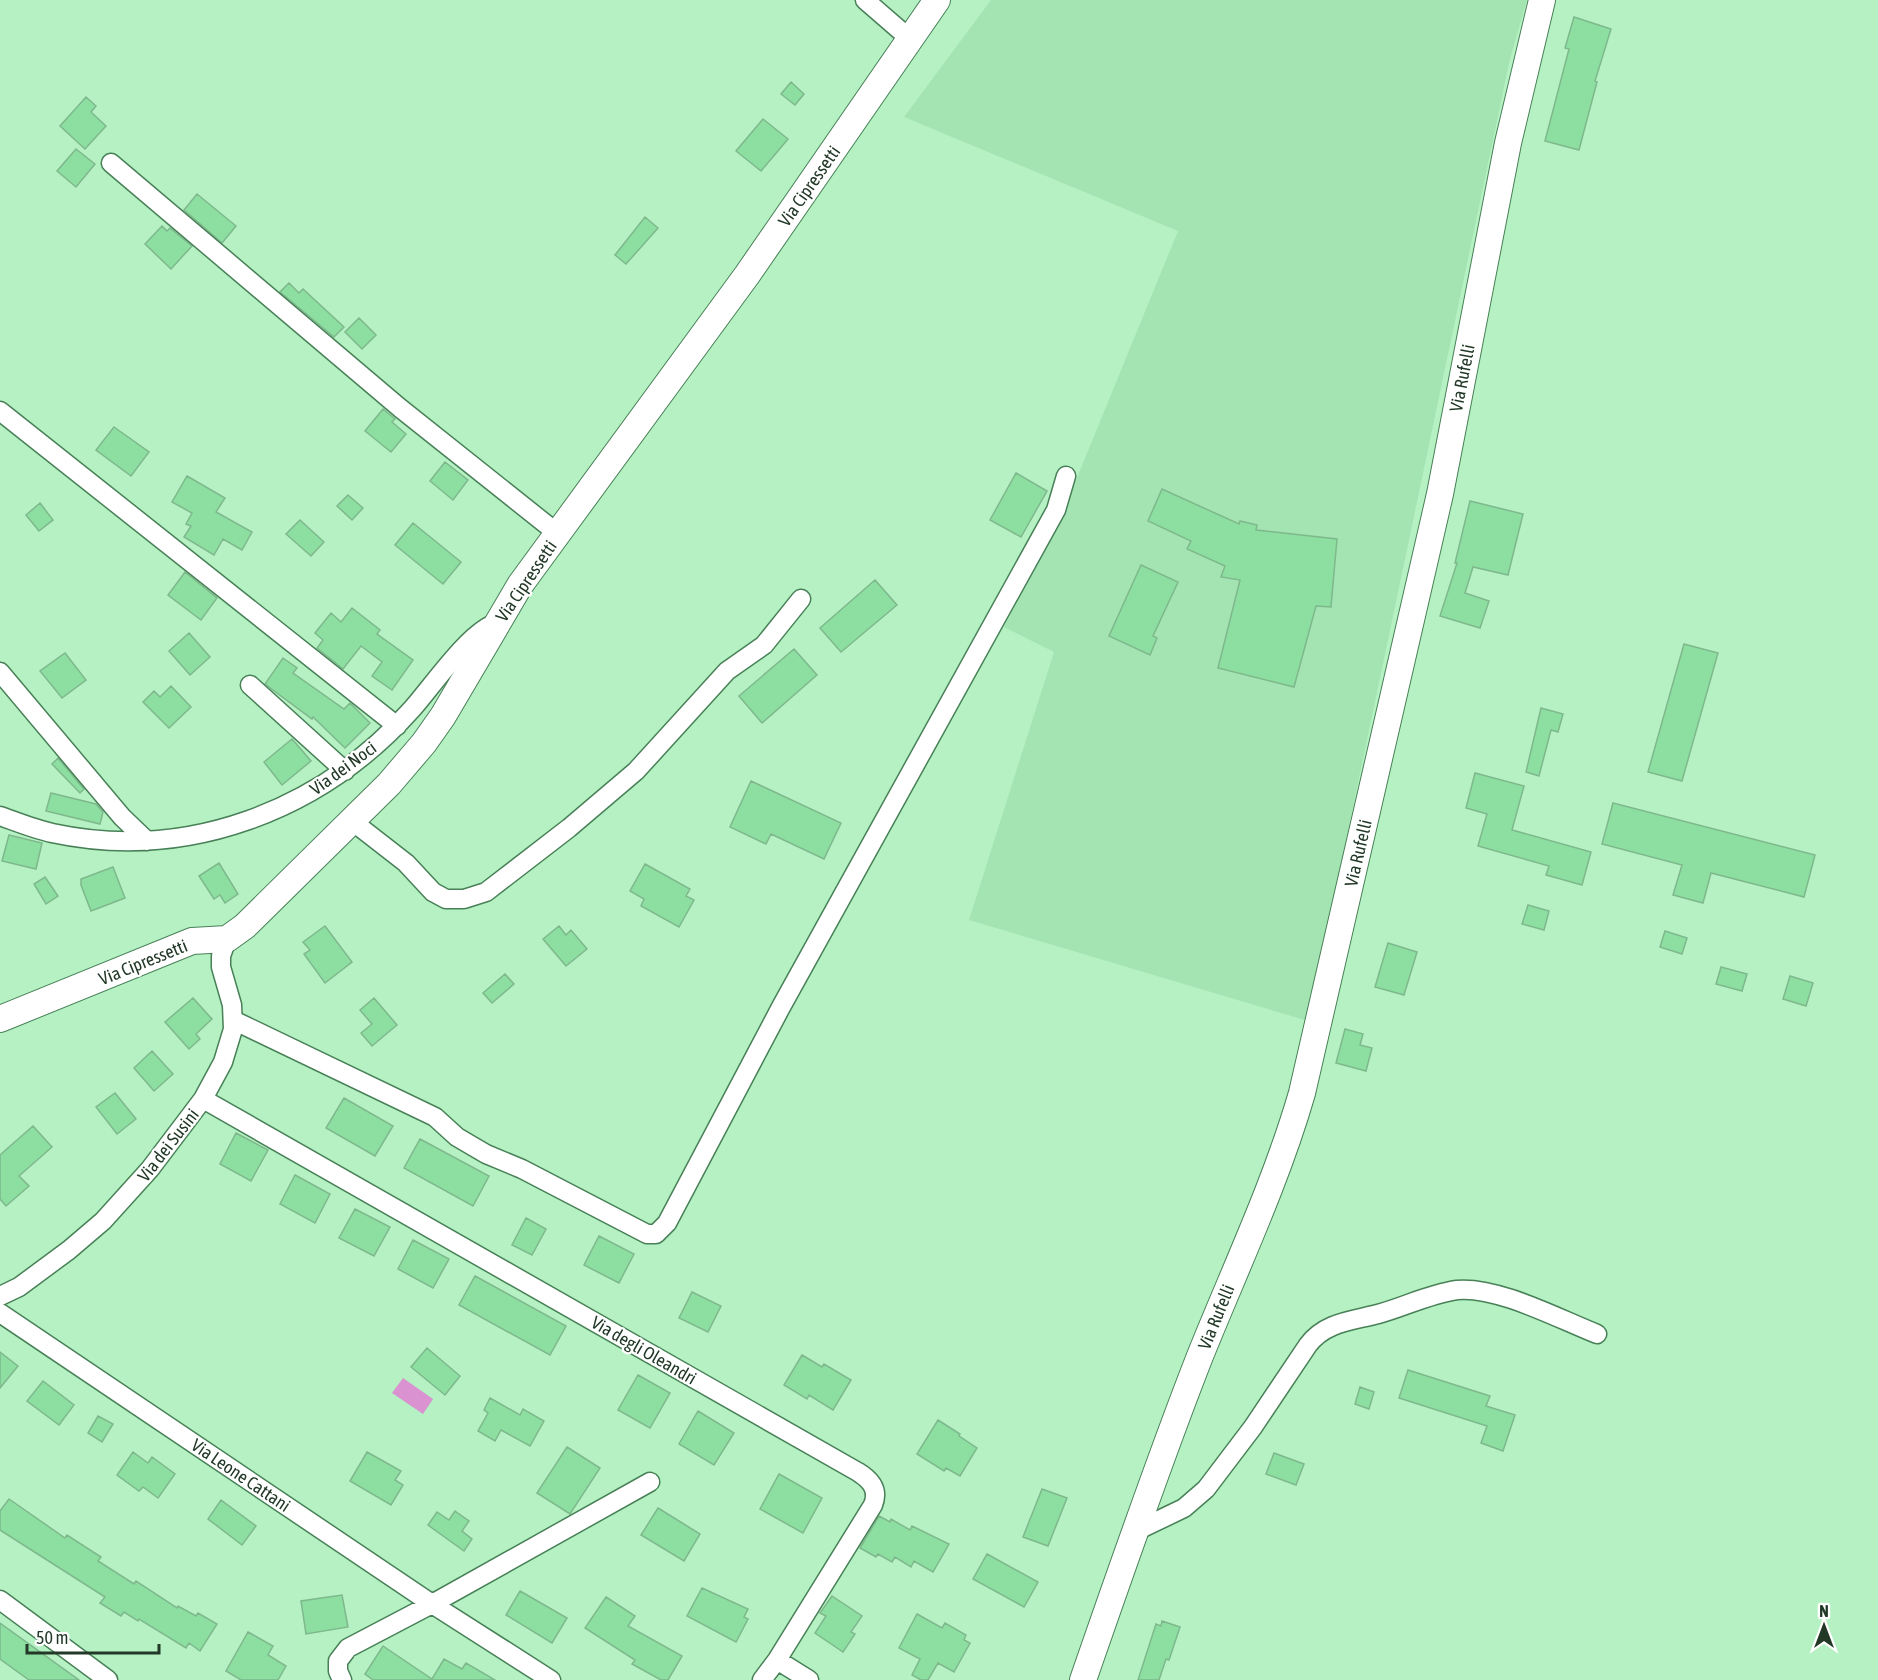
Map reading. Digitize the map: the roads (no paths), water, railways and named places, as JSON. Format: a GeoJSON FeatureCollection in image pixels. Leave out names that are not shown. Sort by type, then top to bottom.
{"type":"FeatureCollection","features":[{"type":"Feature","properties":{"kind":"street"},"geometry":{"type":"LineString","coordinates":[[865,0],[910,39]]}},
{"type":"Feature","properties":{"kind":"street","name":"Via Cipressetti"},"geometry":{"type":"LineString","coordinates":[[0,1019],[192,941],[226,939],[245,926],[389,784],[443,716],[520,585],[740,285],[937,0]]}},
{"type":"Feature","properties":{"kind":"street","name":"Via Rufelli"},"geometry":{"type":"LineString","coordinates":[[1083,1680],[1134,1532],[1200,1357],[1276,1170],[1302,1093],[1440,494],[1508,143],[1542,0]]}},
{"type":"Feature","properties":{"kind":"street"},"geometry":{"type":"LineString","coordinates":[[111,163],[393,402],[557,533]]}},
{"type":"Feature","properties":{"kind":"street"},"geometry":{"type":"LineString","coordinates":[[0,411],[397,726]]}},
{"type":"Feature","properties":{"kind":"street"},"geometry":{"type":"LineString","coordinates":[[233,1020],[435,1117],[457,1137],[486,1155],[522,1169],[647,1234],[656,1234],[667,1223],[781,1007],[1056,510],[1066,476]]}},
{"type":"Feature","properties":{"kind":"street"},"geometry":{"type":"LineString","coordinates":[[352,821],[406,863],[433,892],[446,899],[464,899],[486,892],[569,828],[636,771],[727,671],[764,645],[801,599]]}},
{"type":"Feature","properties":{"kind":"street","name":"Via dei Noci"},"geometry":{"type":"LineString","coordinates":[[0,816],[38,830],[66,836],[147,842],[193,836],[247,822],[283,808],[345,771],[397,726],[474,637],[486,627],[497,623]]}},
{"type":"Feature","properties":{"kind":"street"},"geometry":{"type":"LineString","coordinates":[[0,672],[122,817],[147,842]]}},
{"type":"Feature","properties":{"kind":"street"},"geometry":{"type":"LineString","coordinates":[[250,685],[345,771]]}},
{"type":"Feature","properties":{"kind":"street","name":"Via dei Susini"},"geometry":{"type":"LineString","coordinates":[[5,1294],[69,1250],[108,1216],[150,1169],[203,1099],[218,1074],[228,1050],[233,1020],[232,1005],[221,967],[221,956],[226,939]]}},
{"type":"Feature","properties":{"kind":"street","name":"Via degli Oleandri"},"geometry":{"type":"LineString","coordinates":[[203,1099],[858,1472],[871,1482],[875,1492],[873,1505],[777,1660]]}},
{"type":"Feature","properties":{"kind":"street"},"geometry":{"type":"LineString","coordinates":[[1134,1532],[1184,1508],[1206,1489],[1253,1427],[1315,1335],[1327,1327],[1379,1314],[1455,1290],[1477,1290],[1500,1295],[1597,1334]]}},
{"type":"Feature","properties":{"kind":"street","name":"Via Leone Cattani"},"geometry":{"type":"LineString","coordinates":[[5,1294],[49,1347]]}},
{"type":"Feature","properties":{"kind":"street","name":"Via Leone Cattani"},"geometry":{"type":"LineString","coordinates":[[0,1313],[432,1604],[551,1680]]}},
{"type":"Feature","properties":{"kind":"street"},"geometry":{"type":"LineString","coordinates":[[342,1680],[337,1666],[344,1652],[650,1482]]}},
{"type":"Feature","properties":{"kind":"street"},"geometry":{"type":"LineString","coordinates":[[0,1600],[108,1680]]}},
{"type":"Feature","properties":{"kind":"street"},"geometry":{"type":"LineString","coordinates":[[762,1680],[777,1660],[809,1680]]}}]}
